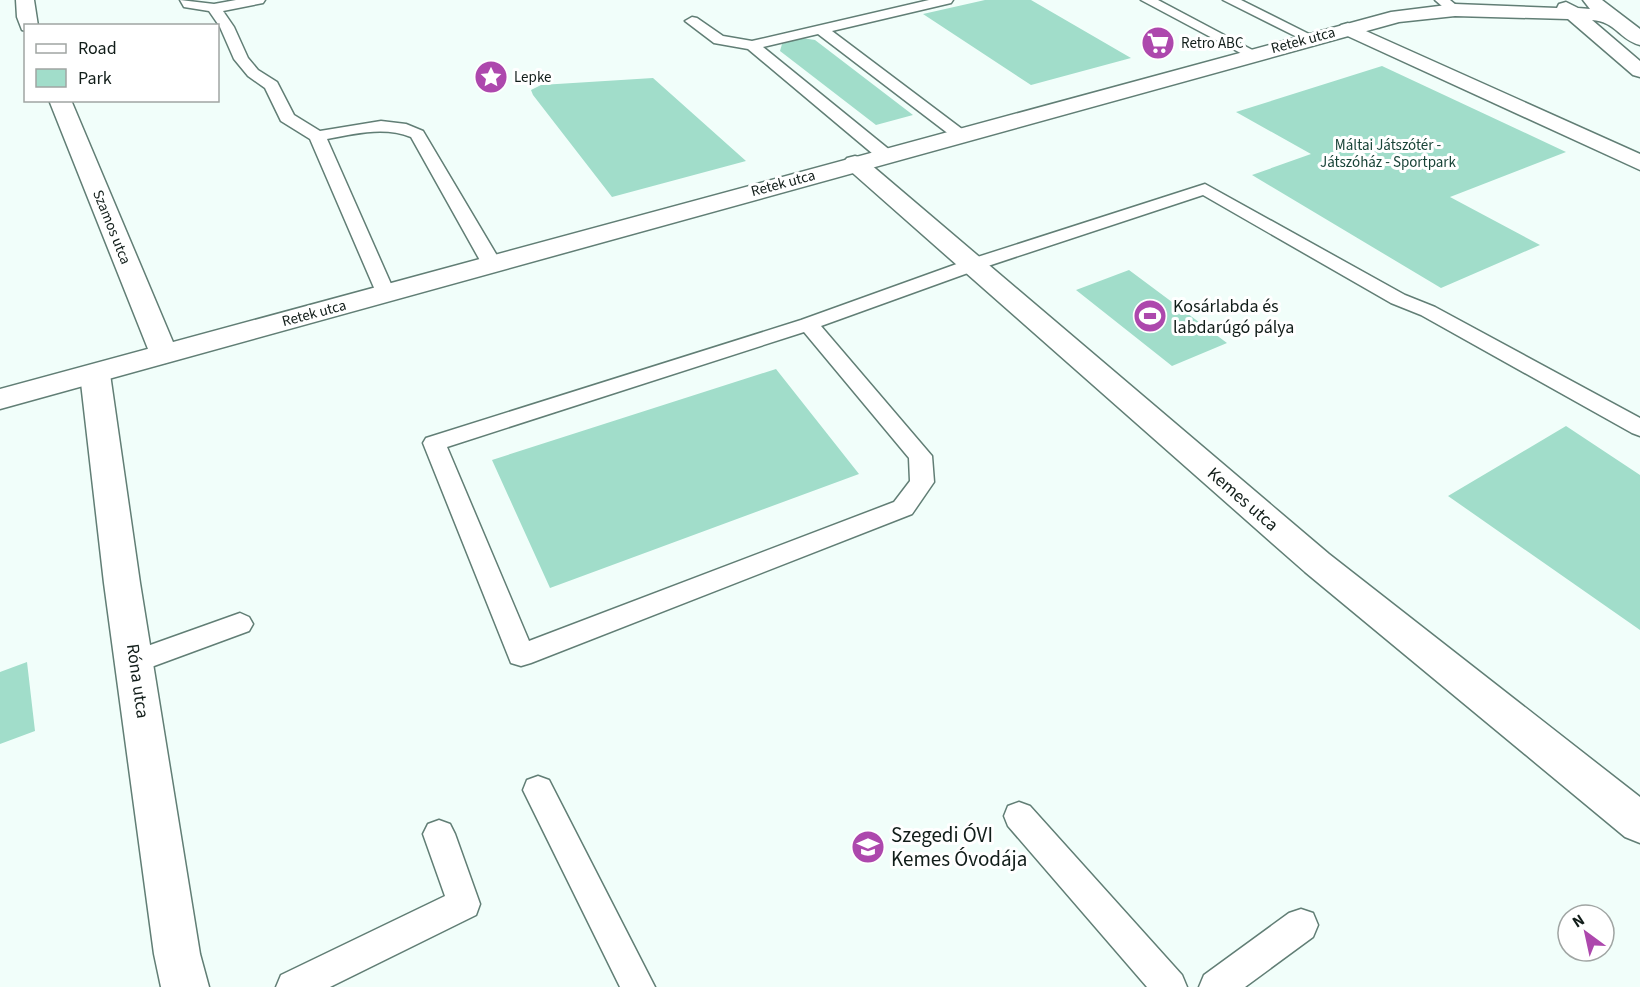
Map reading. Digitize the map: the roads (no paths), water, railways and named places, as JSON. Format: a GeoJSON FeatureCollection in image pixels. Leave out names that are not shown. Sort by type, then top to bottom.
{"type":"FeatureCollection","features":[{"type":"Feature","properties":{"kind":"street"},"geometry":{"type":"LineString","coordinates":[[1592,0],[1640,39]]}},
{"type":"Feature","properties":{"kind":"street"},"geometry":{"type":"LineString","coordinates":[[19,3],[28,24]]}},
{"type":"Feature","properties":{"kind":"street","name":"Retek utca"},"geometry":{"type":"LineString","coordinates":[[0,399],[1310,38],[1398,16],[1449,5],[1565,7],[1609,15]]}},
{"type":"Feature","properties":{"kind":"street"},"geometry":{"type":"LineString","coordinates":[[1565,7],[1640,71]]}},
{"type":"Feature","properties":{"kind":"street"},"geometry":{"type":"LineString","coordinates":[[1348,29],[1640,163]]}},
{"type":"Feature","properties":{"kind":"street","name":"Szamos utca"},"geometry":{"type":"LineString","coordinates":[[61,102],[164,354]]}},
{"type":"Feature","properties":{"kind":"street","name":"Kemes utca"},"geometry":{"type":"LineString","coordinates":[[855,164],[1317,563],[1640,823]]}},
{"type":"Feature","properties":{"kind":"street","name":"Róna utca"},"geometry":{"type":"LineString","coordinates":[[95,374],[177,954],[185,987]]}},
{"type":"Feature","properties":{"kind":"lane"},"geometry":{"type":"LineString","coordinates":[[187,0],[189,4],[214,8],[258,0]]}},
{"type":"Feature","properties":{"kind":"lane"},"geometry":{"type":"LineString","coordinates":[[692,21],[719,40],[752,45],[946,0]]}},
{"type":"Feature","properties":{"kind":"lane"},"geometry":{"type":"LineString","coordinates":[[1148,0],[1254,54]]}},
{"type":"Feature","properties":{"kind":"lane"},"geometry":{"type":"LineString","coordinates":[[1230,0],[1310,38]]}},
{"type":"Feature","properties":{"kind":"lane"},"geometry":{"type":"LineString","coordinates":[[214,8],[227,27],[241,59],[253,73],[272,85],[287,118],[317,136],[384,293]]}},
{"type":"Feature","properties":{"kind":"lane"},"geometry":{"type":"LineString","coordinates":[[821,29],[960,135]]}},
{"type":"Feature","properties":{"kind":"lane"},"geometry":{"type":"LineString","coordinates":[[752,45],[885,155]]}},
{"type":"Feature","properties":{"kind":"lane"},"geometry":{"type":"LineString","coordinates":[[317,136],[390,127],[408,128],[417,134],[492,264]]}},
{"type":"Feature","properties":{"kind":"lane"},"geometry":{"type":"LineString","coordinates":[[808,324],[920,456],[921,482],[903,508],[521,655],[434,443],[808,324],[972,265],[1205,189],[1398,299],[1428,311],[1640,428]]}},
{"type":"Feature","properties":{"kind":"lane"},"geometry":{"type":"LineString","coordinates":[[135,662],[240,624]]}},
{"type":"Feature","properties":{"kind":"lane"},"geometry":{"type":"LineString","coordinates":[[538,790],[638,987]]}},
{"type":"Feature","properties":{"kind":"lane"},"geometry":{"type":"LineString","coordinates":[[1018,816],[1170,987]]}},
{"type":"Feature","properties":{"kind":"lane"},"geometry":{"type":"LineString","coordinates":[[293,987],[464,904],[439,834]]}},
{"type":"Feature","properties":{"kind":"lane"},"geometry":{"type":"LineString","coordinates":[[1215,987],[1301,925]]}},
{"type":"Feature","properties":{"kind":"place","name":"Retro ABC"},"geometry":{"type":"Point","coordinates":[1158,43]}},
{"type":"Feature","properties":{"kind":"place","name":"Lepke"},"geometry":{"type":"Point","coordinates":[491,77]}},
{"type":"Feature","properties":{"kind":"place","name":"Kosárlabda és labdarúgó pálya"},"geometry":{"type":"Point","coordinates":[1150,316]}},
{"type":"Feature","properties":{"kind":"place","name":"Szegedi ÓVI Kemes Óvodája"},"geometry":{"type":"Point","coordinates":[868,847]}},
{"type":"Feature","properties":{"kind":"park label","name":"Máltai Játszótér - Játszóház - Sportpark"},"geometry":{"type":"Point","coordinates":[1388,154]}}]}
